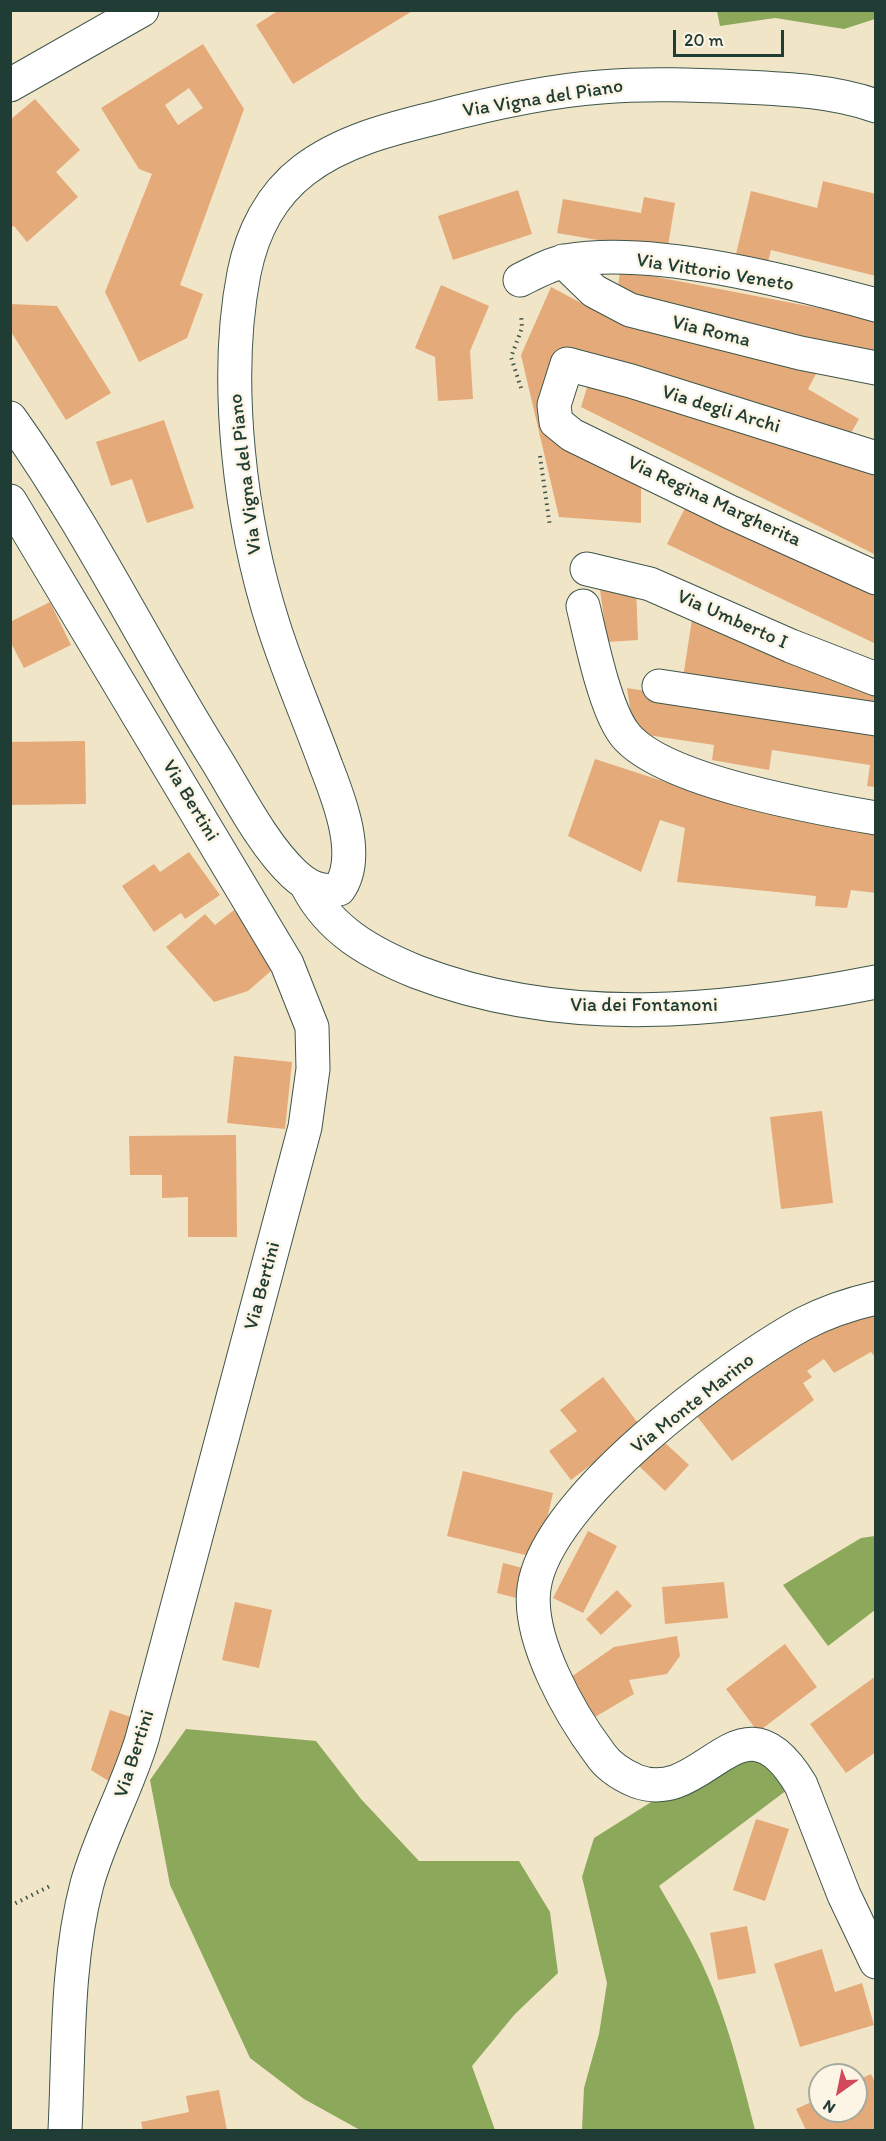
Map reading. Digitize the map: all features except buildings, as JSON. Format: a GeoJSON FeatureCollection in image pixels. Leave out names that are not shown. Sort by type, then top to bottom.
{"type":"FeatureCollection","features":[{"type":"Feature","properties":{"kind":"street"},"geometry":{"type":"LineString","coordinates":[[10,85],[142,10]]}},
{"type":"Feature","properties":{"kind":"street","name":"Via Vigna del Piano"},"geometry":{"type":"LineString","coordinates":[[306,884],[321,891],[339,889],[346,873],[347,840],[333,782],[274,628],[257,566],[246,511],[235,382],[237,329],[244,273],[260,226],[276,199],[304,170],[352,143],[476,108],[596,87],[678,84],[764,88],[804,91],[876,106]]}},
{"type":"Feature","properties":{"kind":"street","name":"Via Vittorio Veneto"},"geometry":{"type":"LineString","coordinates":[[520,280],[563,261],[622,258],[674,262],[723,270],[876,305]]}},
{"type":"Feature","properties":{"kind":"street","name":"Via Roma"},"geometry":{"type":"LineString","coordinates":[[563,261],[594,291],[630,310],[800,353],[876,368]]}},
{"type":"Feature","properties":{"kind":"street","name":"Via Regina Margherita"},"geometry":{"type":"LineString","coordinates":[[567,364],[554,405],[556,422],[572,435],[730,512],[876,578]]}},
{"type":"Feature","properties":{"kind":"street","name":"Via degli Archi"},"geometry":{"type":"LineString","coordinates":[[567,364],[631,381],[876,458]]}},
{"type":"Feature","properties":{"kind":"street"},"geometry":{"type":"LineString","coordinates":[[10,418],[47,471],[182,704],[236,792],[279,856],[306,884]]}},
{"type":"Feature","properties":{"kind":"street","name":"Via Bertini"},"geometry":{"type":"LineString","coordinates":[[10,501],[287,964],[312,1027],[313,1049],[305,1127],[145,1727],[129,1781],[98,1849],[85,1895],[74,1958],[65,2130]]}},
{"type":"Feature","properties":{"kind":"street","name":"Via Umberto I"},"geometry":{"type":"LineString","coordinates":[[587,569],[650,584],[791,646],[876,680]]}},
{"type":"Feature","properties":{"kind":"street"},"geometry":{"type":"LineString","coordinates":[[583,606],[598,666],[616,719],[625,735],[644,753],[662,763],[701,777],[802,804],[876,818]]}},
{"type":"Feature","properties":{"kind":"street"},"geometry":{"type":"LineString","coordinates":[[659,686],[876,719]]}},
{"type":"Feature","properties":{"kind":"street","name":"Via dei Fontanoni"},"geometry":{"type":"LineString","coordinates":[[306,884],[320,910],[348,936],[369,951],[454,985],[523,1000],[592,1008],[694,1008],[770,1002],[876,982]]}},
{"type":"Feature","properties":{"kind":"street","name":"Via Monte Marino"},"geometry":{"type":"LineString","coordinates":[[876,1298],[848,1304],[803,1324],[733,1370],[663,1423],[597,1485],[572,1514],[540,1565],[534,1598],[542,1648],[554,1676],[601,1756],[620,1773],[639,1782],[670,1785],[683,1781],[732,1747],[749,1744],[765,1748],[785,1762],[801,1785],[844,1895],[876,1962]]}},
{"type":"Feature","properties":{"kind":"green space"},"geometry":{"type":"Polygon","coordinates":[[[717,11],[875,11],[875,19],[844,29],[775,18],[720,26],[717,11]]]}},
{"type":"Feature","properties":{"kind":"green space"},"geometry":{"type":"Polygon","coordinates":[[[875,1536],[875,1610],[828,1646],[783,1585],[861,1538],[875,1536]]]}},
{"type":"Feature","properties":{"kind":"green space"},"geometry":{"type":"Polygon","coordinates":[[[186,1729],[316,1741],[361,1799],[419,1861],[519,1861],[550,1912],[558,1973],[515,2014],[472,2066],[495,2130],[360,2130],[304,2099],[250,2058],[170,1885],[150,1780],[186,1729]]]}},
{"type":"Feature","properties":{"kind":"green space"},"geometry":{"type":"Polygon","coordinates":[[[753,1753],[787,1790],[659,1886],[695,1950],[713,1989],[731,2041],[755,2130],[582,2130],[584,2088],[599,2034],[607,1983],[582,1877],[594,1838],[664,1794],[753,1753]]]}}]}
